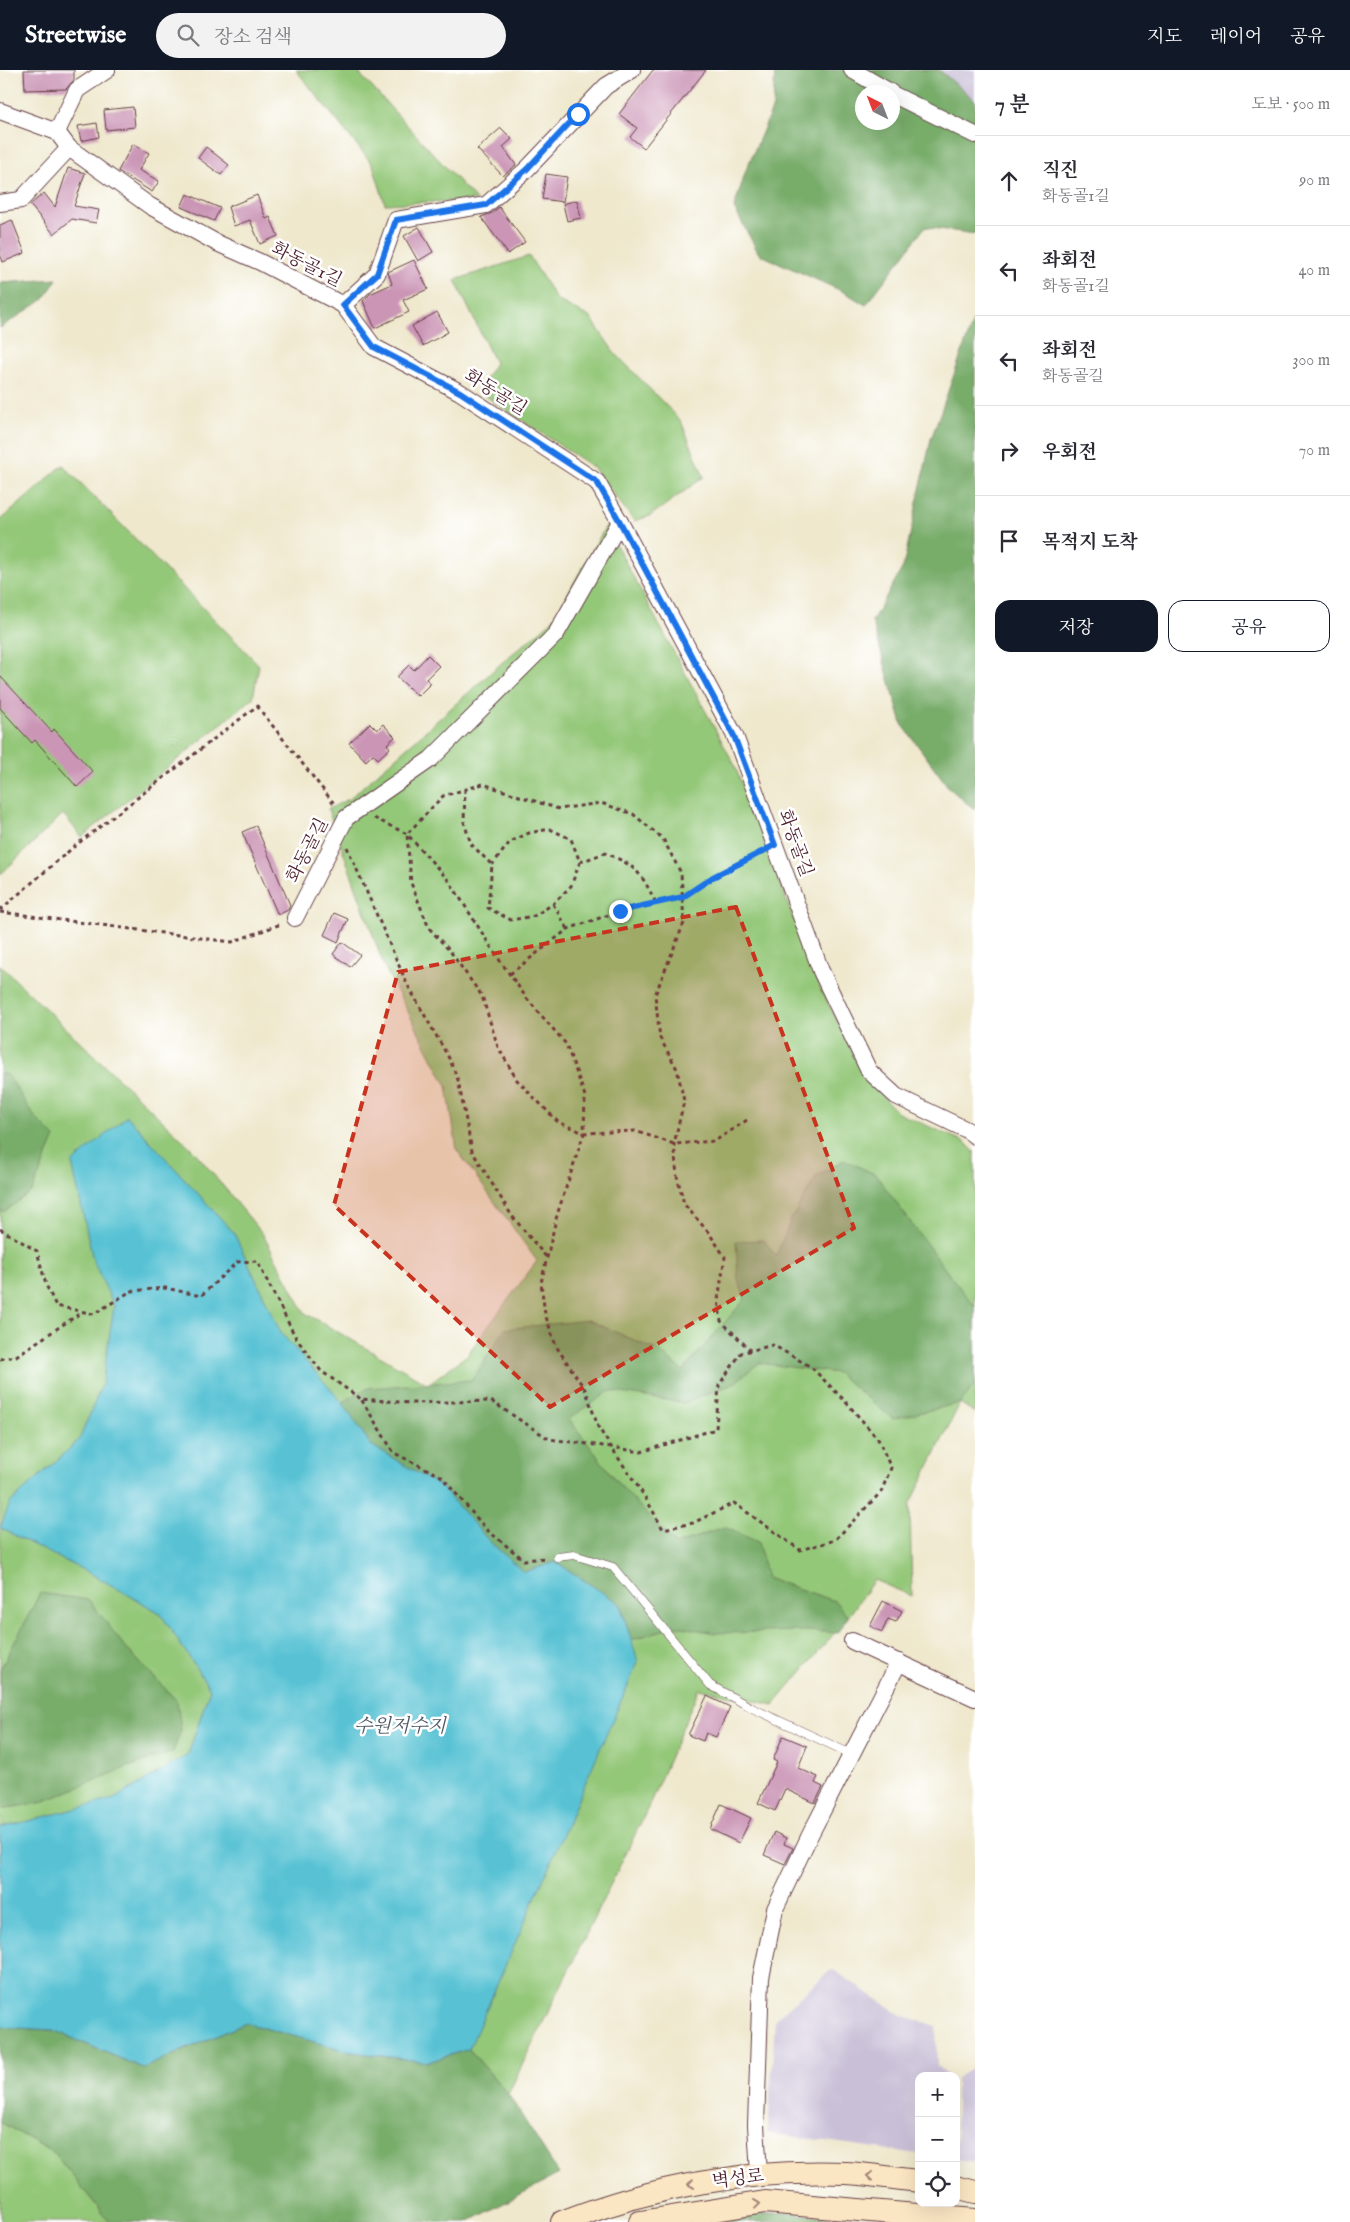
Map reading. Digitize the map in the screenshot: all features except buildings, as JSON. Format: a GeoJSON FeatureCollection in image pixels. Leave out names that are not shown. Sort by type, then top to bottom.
{"type":"FeatureCollection","features":[{"type":"Feature","properties":{"kind":"main road","name":"벽성로"},"geometry":{"type":"LineString","coordinates":[[562,2222],[584,2213],[669,2187],[758,2174],[847,2173],[915,2181]]}},
{"type":"Feature","properties":{"kind":"main road"},"geometry":{"type":"LineString","coordinates":[[960,2188],[975,2192]]}},
{"type":"Feature","properties":{"kind":"main road","name":"벽성로"},"geometry":{"type":"LineString","coordinates":[[640,2222],[764,2202],[975,2220]]}},
{"type":"Feature","properties":{"kind":"street"},"geometry":{"type":"LineString","coordinates":[[0,111],[57,132],[77,90],[107,70]]}},
{"type":"Feature","properties":{"kind":"street","name":"화동골1길"},"geometry":{"type":"LineString","coordinates":[[57,132],[69,148],[150,206],[217,243],[260,262],[343,305],[377,274],[396,220],[486,205],[527,169],[606,86],[632,70]]}},
{"type":"Feature","properties":{"kind":"street"},"geometry":{"type":"LineString","coordinates":[[852,70],[877,85]]}},
{"type":"Feature","properties":{"kind":"street"},"geometry":{"type":"LineString","coordinates":[[900,98],[975,135]]}},
{"type":"Feature","properties":{"kind":"street"},"geometry":{"type":"LineString","coordinates":[[0,203],[21,200],[69,148]]}},
{"type":"Feature","properties":{"kind":"street","name":"화동골길"},"geometry":{"type":"LineString","coordinates":[[343,305],[374,347],[460,392],[597,482],[734,736],[821,971],[869,1071],[896,1096],[968,1130],[975,1136]]}},
{"type":"Feature","properties":{"kind":"street","name":"화동골길"},"geometry":{"type":"LineString","coordinates":[[295,918],[348,820],[431,759],[556,634],[620,522]]}},
{"type":"Feature","properties":{"kind":"street"},"geometry":{"type":"LineString","coordinates":[[852,1641],[975,1698]]}},
{"type":"Feature","properties":{"kind":"street"},"geometry":{"type":"LineString","coordinates":[[758,2174],[756,2125],[761,1978],[775,1909],[850,1754],[899,1662]]}},
{"type":"Feature","properties":{"kind":"lane"},"geometry":{"type":"LineString","coordinates":[[557,1557],[574,1555],[614,1568],[710,1685],[752,1708],[850,1754]]}},
{"type":"Feature","properties":{"kind":"path"},"geometry":{"type":"LineString","coordinates":[[0,911],[76,845],[257,706],[348,820],[372,900],[407,984],[450,1060],[458,1080],[472,1151],[512,1216],[547,1258]]}},
{"type":"Feature","properties":{"kind":"path"},"geometry":{"type":"LineString","coordinates":[[747,1120],[715,1142],[674,1144],[635,1131],[584,1133],[558,1122],[517,1080],[498,1047],[482,996],[450,951],[429,928],[411,883],[407,834],[444,796],[483,784],[559,809],[601,803],[633,814],[663,839],[681,873],[683,897],[684,924],[655,996],[660,1038],[677,1069],[684,1101],[674,1144],[677,1176],[684,1204],[709,1233],[725,1257],[718,1300],[721,1321],[751,1350]]}},
{"type":"Feature","properties":{"kind":"path"},"geometry":{"type":"LineString","coordinates":[[465,789],[464,822],[471,844],[492,865]]}},
{"type":"Feature","properties":{"kind":"path"},"geometry":{"type":"LineString","coordinates":[[348,820],[407,834],[450,882],[528,1000],[566,1044],[585,1096],[584,1133],[557,1215],[540,1283],[545,1314],[556,1346],[586,1391],[598,1427],[611,1447],[645,1497],[663,1529],[693,1523],[734,1503],[800,1550],[835,1540],[881,1492],[891,1468],[878,1439],[845,1401],[811,1367],[773,1345],[741,1353],[719,1385],[716,1429],[641,1452],[611,1447],[550,1439],[491,1401],[411,1403],[361,1399]]}},
{"type":"Feature","properties":{"kind":"path"},"geometry":{"type":"LineString","coordinates":[[550,829],[571,839],[580,862],[571,886],[553,904],[534,916],[511,920],[488,908],[492,865],[510,842],[529,833],[550,829]]}},
{"type":"Feature","properties":{"kind":"path"},"geometry":{"type":"LineString","coordinates":[[510,974],[568,929],[620,911],[683,897],[713,877],[775,845]]}},
{"type":"Feature","properties":{"kind":"path"},"geometry":{"type":"LineString","coordinates":[[580,862],[605,854],[625,861],[641,874],[656,903]]}},
{"type":"Feature","properties":{"kind":"path"},"geometry":{"type":"LineString","coordinates":[[553,904],[568,929]]}},
{"type":"Feature","properties":{"kind":"path"},"geometry":{"type":"LineString","coordinates":[[0,911],[232,942],[295,918]]}},
{"type":"Feature","properties":{"kind":"path"},"geometry":{"type":"LineString","coordinates":[[0,1229],[37,1251],[46,1285],[56,1306],[94,1314],[132,1291],[166,1288],[201,1296],[237,1262],[257,1261],[301,1345],[321,1371],[361,1399],[394,1453],[441,1476],[487,1530],[524,1560],[557,1557]]}},
{"type":"Feature","properties":{"kind":"path"},"geometry":{"type":"LineString","coordinates":[[0,1359],[16,1356],[82,1312]]}},
{"type":"Feature","properties":{"kind":"highlighted area"},"geometry":{"type":"Polygon","coordinates":[[[736,907],[854,1228],[550,1407],[334,1205],[398,972],[736,907]]]}},
{"type":"Feature","properties":{"kind":"shaded area"},"geometry":{"type":"Polygon","coordinates":[[[939,70],[975,70],[975,100],[972,98],[939,70]]]}},
{"type":"Feature","properties":{"kind":"shaded area"},"geometry":{"type":"Polygon","coordinates":[[[832,1969],[901,2015],[936,2026],[937,2066],[944,2072],[915,2072],[915,2153],[768,2133],[775,2019],[832,1969]]]}},
{"type":"Feature","properties":{"kind":"shaded area"},"geometry":{"type":"Polygon","coordinates":[[[975,2067],[975,2162],[960,2160],[960,2076],[975,2067]]]}},
{"type":"Feature","properties":{"kind":"green space"},"geometry":{"type":"Polygon","coordinates":[[[296,70],[356,70],[476,200],[385,204],[373,165],[296,70]]]}},
{"type":"Feature","properties":{"kind":"green space"},"geometry":{"type":"Polygon","coordinates":[[[775,70],[939,70],[975,100],[975,234],[925,227],[866,305],[844,292],[759,254],[734,208],[746,170],[773,107],[775,70]]]}},
{"type":"Feature","properties":{"kind":"green space"},"geometry":{"type":"Polygon","coordinates":[[[529,256],[557,300],[591,318],[614,352],[681,421],[704,477],[650,516],[634,521],[594,468],[478,391],[495,363],[455,280],[529,256]]]}},
{"type":"Feature","properties":{"kind":"green space"},"geometry":{"type":"Polygon","coordinates":[[[57,279],[44,299],[0,328],[0,283],[57,279]]]}},
{"type":"Feature","properties":{"kind":"green space"},"geometry":{"type":"Polygon","coordinates":[[[975,316],[975,810],[949,788],[902,724],[872,621],[903,567],[931,439],[975,316]]]}},
{"type":"Feature","properties":{"kind":"green space"},"geometry":{"type":"Polygon","coordinates":[[[63,465],[259,665],[253,698],[82,837],[63,814],[0,875],[0,521],[63,465]]]}},
{"type":"Feature","properties":{"kind":"green space"},"geometry":{"type":"Polygon","coordinates":[[[606,526],[734,764],[820,987],[865,1077],[898,1113],[965,1142],[975,1153],[975,1413],[960,1403],[910,1505],[912,1596],[874,1580],[848,1617],[774,1705],[699,1689],[647,1810],[508,2094],[468,2049],[0,2027],[0,965],[194,1151],[262,1233],[305,1313],[428,1384],[466,1356],[537,1261],[457,1150],[447,1086],[384,966],[328,809],[349,799],[505,660],[553,620],[606,526]]]}},
{"type":"Feature","properties":{"kind":"green space"},"geometry":{"type":"Polygon","coordinates":[[[0,1073],[8,1075],[34,1116],[55,1137],[32,1191],[5,1211],[0,1211],[0,1073]]]}},
{"type":"Feature","properties":{"kind":"green space"},"geometry":{"type":"Polygon","coordinates":[[[844,1160],[875,1174],[951,1277],[975,1306],[975,1385],[960,1403],[893,1419],[837,1373],[759,1363],[733,1384],[683,1403],[610,1391],[569,1419],[617,1482],[676,1545],[724,1527],[758,1542],[767,1578],[835,1601],[848,1617],[837,1633],[807,1631],[716,1633],[676,1626],[631,1640],[620,1604],[524,1572],[490,1543],[441,1487],[371,1445],[342,1402],[368,1388],[472,1380],[505,1329],[588,1320],[659,1351],[683,1371],[745,1299],[738,1279],[736,1241],[764,1240],[776,1256],[792,1218],[817,1176],[844,1160]]]}},
{"type":"Feature","properties":{"kind":"green space"},"geometry":{"type":"Polygon","coordinates":[[[40,1593],[89,1600],[125,1647],[177,1701],[181,1730],[173,1752],[125,1768],[40,1803],[0,1809],[0,1670],[40,1593]]]}},
{"type":"Feature","properties":{"kind":"green space"},"geometry":{"type":"Polygon","coordinates":[[[246,2023],[351,2052],[428,2062],[469,2049],[508,2094],[559,2174],[468,2222],[110,2222],[53,2152],[0,2122],[0,2027],[53,2030],[143,2068],[246,2023]]]}},
{"type":"Feature","properties":{"kind":"green space"},"geometry":{"type":"Polygon","coordinates":[[[0,2122],[53,2152],[110,2222],[0,2222],[0,2122]]]}},
{"type":"Feature","properties":{"kind":"green space"},"geometry":{"type":"Polygon","coordinates":[[[782,2212],[876,2222],[698,2222],[782,2212]]]}},
{"type":"Feature","properties":{"kind":"water","name":"수원저수지"},"geometry":{"type":"Polygon","coordinates":[[[127,1116],[234,1233],[281,1333],[342,1402],[371,1445],[441,1487],[490,1542],[524,1572],[556,1562],[620,1604],[638,1662],[469,2049],[428,2062],[351,2052],[246,2023],[143,2068],[53,2030],[0,2027],[0,1828],[114,1799],[188,1755],[210,1689],[160,1613],[97,1577],[0,1528],[10,1503],[79,1440],[102,1385],[114,1306],[93,1260],[72,1163],[127,1116]]]}},
{"type":"Feature","properties":{"kind":"route"},"geometry":{"type":"LineString","coordinates":[[578,114],[527,169],[486,205],[396,220],[377,274],[343,305],[374,347],[460,392],[597,482],[654,584],[742,753],[775,845],[713,877],[683,897],[620,911]]}}]}
